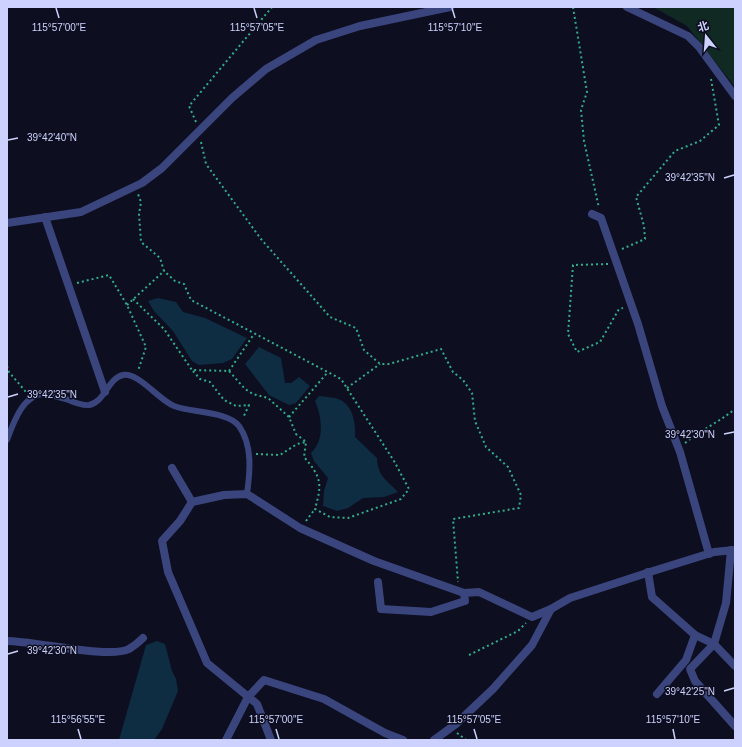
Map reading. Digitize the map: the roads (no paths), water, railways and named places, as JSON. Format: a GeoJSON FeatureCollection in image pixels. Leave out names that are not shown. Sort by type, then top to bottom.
{"type":"FeatureCollection","features":[{"type":"Feature","properties":{"kind":"street"},"geometry":{"type":"LineString","coordinates":[[7,223],[45,216],[81,212],[135,186],[162,168],[232,98],[266,69],[316,40],[360,26],[450,7]]}},
{"type":"Feature","properties":{"kind":"street"},"geometry":{"type":"LineString","coordinates":[[627,7],[688,36],[707,57],[735,96]]}},
{"type":"Feature","properties":{"kind":"street"},"geometry":{"type":"LineString","coordinates":[[592,214],[601,218],[632,306],[662,406],[678,448],[709,554]]}},
{"type":"Feature","properties":{"kind":"street"},"geometry":{"type":"LineString","coordinates":[[45,216],[105,392]]}},
{"type":"Feature","properties":{"kind":"street"},"geometry":{"type":"LineString","coordinates":[[172,468],[192,502]]}},
{"type":"Feature","properties":{"kind":"street"},"geometry":{"type":"LineString","coordinates":[[271,740],[257,704],[206,663],[168,572],[162,541],[180,522],[192,502],[224,495],[247,494],[300,528],[374,561],[462,592],[479,592],[532,617],[551,609],[570,598],[648,572],[709,554],[733,550],[726,604],[714,644],[690,668],[695,681],[735,726]]}},
{"type":"Feature","properties":{"kind":"street"},"geometry":{"type":"LineString","coordinates":[[648,572],[652,596],[695,635],[714,644],[735,666]]}},
{"type":"Feature","properties":{"kind":"street"},"geometry":{"type":"LineString","coordinates":[[378,582],[381,609],[431,612],[465,601],[462,592]]}},
{"type":"Feature","properties":{"kind":"street"},"geometry":{"type":"LineString","coordinates":[[434,740],[456,724],[493,689],[532,645],[551,609]]}},
{"type":"Feature","properties":{"kind":"street"},"geometry":{"type":"LineString","coordinates":[[657,694],[686,660],[695,635]]}},
{"type":"Feature","properties":{"kind":"street"},"geometry":{"type":"LineString","coordinates":[[7,641],[22,641],[107,653],[128,650],[144,638]]}},
{"type":"Feature","properties":{"kind":"street"},"geometry":{"type":"LineString","coordinates":[[226,740],[248,697],[264,680],[324,699],[385,734],[403,740]]}},
{"type":"Feature","properties":{"kind":"lane"},"geometry":{"type":"LineString","coordinates":[[7,440],[18,414],[32,398],[44,394],[79,404],[90,405],[97,401],[120,376],[128,375],[136,378],[173,405],[226,417],[239,426],[249,454],[251,468],[247,494]]}},
{"type":"Feature","properties":{"kind":"water"},"geometry":{"type":"Polygon","coordinates":[[[158,298],[176,302],[183,312],[205,318],[247,338],[232,359],[223,363],[199,365],[192,361],[173,331],[154,311],[148,301],[158,298]]]}},
{"type":"Feature","properties":{"kind":"water"},"geometry":{"type":"Polygon","coordinates":[[[259,347],[281,358],[285,383],[291,383],[299,377],[310,386],[296,403],[289,405],[269,395],[245,364],[259,347]]]}},
{"type":"Feature","properties":{"kind":"water"},"geometry":{"type":"Polygon","coordinates":[[[319,396],[336,398],[347,405],[354,421],[355,437],[377,458],[381,474],[398,492],[384,497],[363,498],[348,508],[337,511],[323,506],[324,491],[328,478],[314,461],[311,453],[319,442],[321,428],[321,421],[315,401],[319,396]]]}},
{"type":"Feature","properties":{"kind":"water"},"geometry":{"type":"Polygon","coordinates":[[[157,641],[165,644],[172,671],[176,679],[178,691],[162,729],[154,740],[119,740],[146,645],[157,641]]]}}]}
